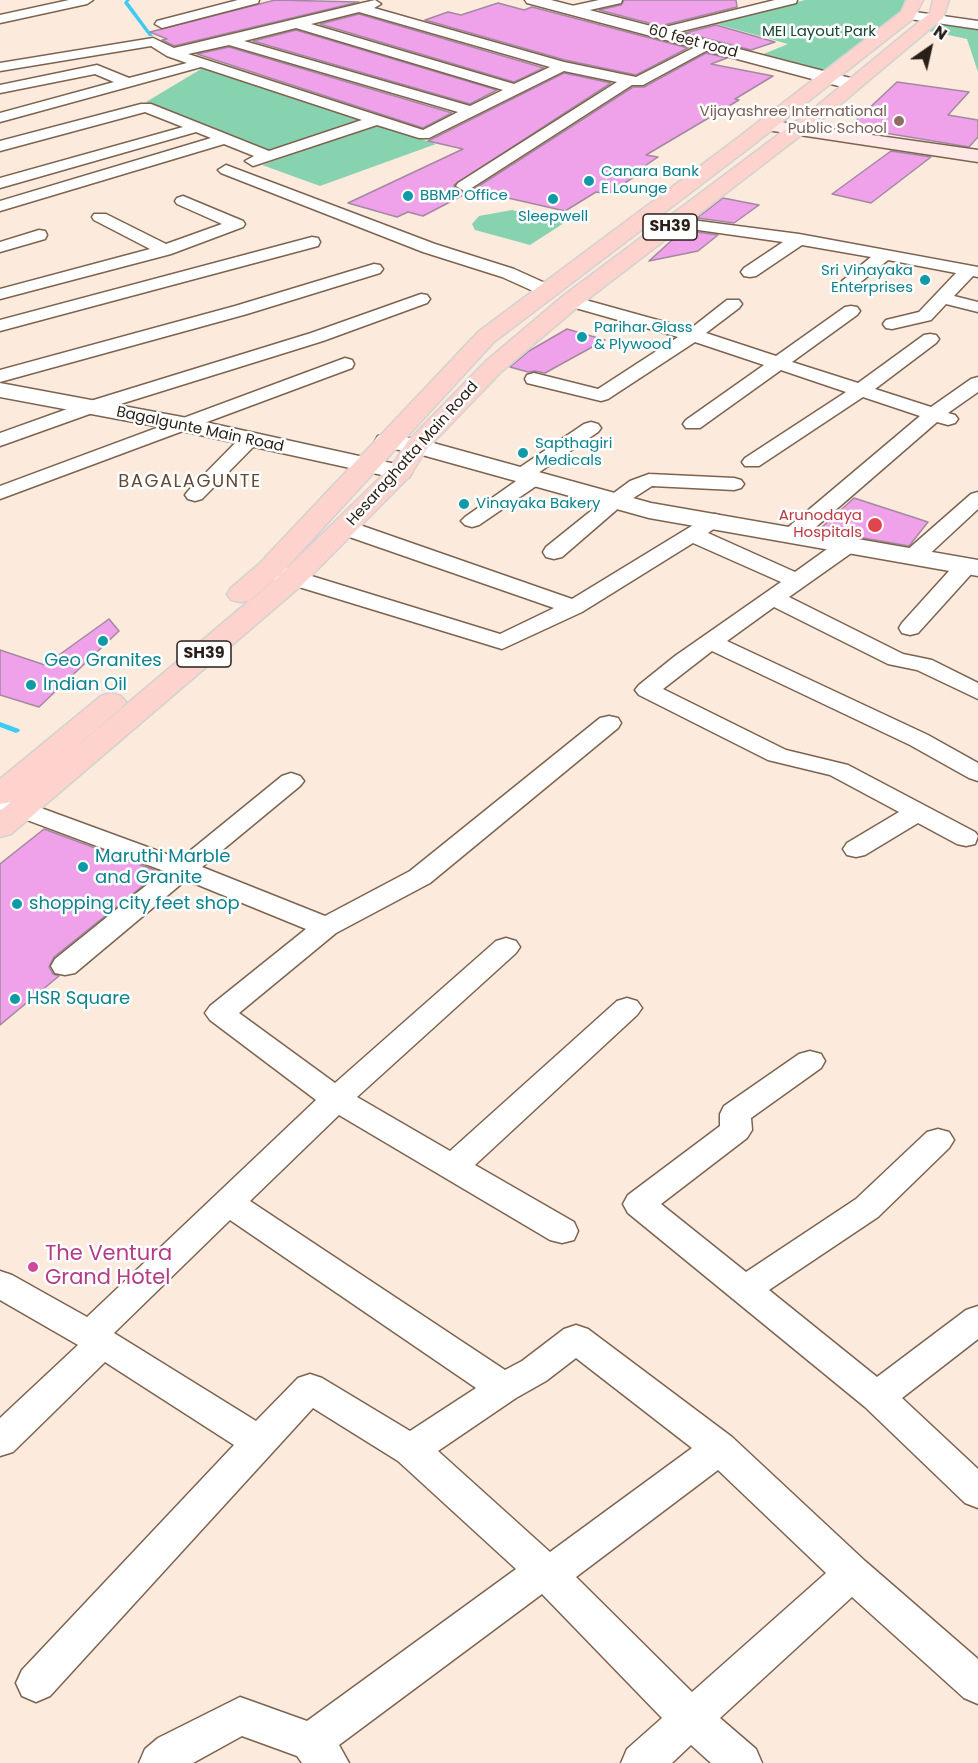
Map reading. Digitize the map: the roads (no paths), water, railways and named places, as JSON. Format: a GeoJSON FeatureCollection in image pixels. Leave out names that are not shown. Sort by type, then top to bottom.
{"type":"FeatureCollection","features":[{"type":"Feature","properties":{"kind":"main road","name":"Hesaraghatta Main Road"},"geometry":{"type":"LineString","coordinates":[[0,827],[7,802],[280,575],[346,528],[400,472],[417,446],[493,367],[571,301],[797,130],[941,7]]}},
{"type":"Feature","properties":{"kind":"main road","name":"Hesaraghatta Main Road"},"geometry":{"type":"LineString","coordinates":[[280,575],[365,465],[486,337],[766,125],[911,9]]}},
{"type":"Feature","properties":{"kind":"main road"},"geometry":{"type":"LineString","coordinates":[[766,125],[978,156]]}},
{"type":"Feature","properties":{"kind":"street"},"geometry":{"type":"LineString","coordinates":[[0,19],[87,0]]}},
{"type":"Feature","properties":{"kind":"street"},"geometry":{"type":"LineString","coordinates":[[172,53],[229,41],[388,0]]}},
{"type":"Feature","properties":{"kind":"street","name":"60 feet road"},"geometry":{"type":"LineString","coordinates":[[533,0],[852,84]]}},
{"type":"Feature","properties":{"kind":"street"},"geometry":{"type":"LineString","coordinates":[[572,10],[616,0]]}},
{"type":"Feature","properties":{"kind":"street"},"geometry":{"type":"LineString","coordinates":[[658,33],[791,0]]}},
{"type":"Feature","properties":{"kind":"street"},"geometry":{"type":"LineString","coordinates":[[924,0],[978,23]]}},
{"type":"Feature","properties":{"kind":"street"},"geometry":{"type":"LineString","coordinates":[[162,24],[247,1]]}},
{"type":"Feature","properties":{"kind":"street"},"geometry":{"type":"LineString","coordinates":[[911,9],[941,7]]}},
{"type":"Feature","properties":{"kind":"street"},"geometry":{"type":"LineString","coordinates":[[359,8],[562,66],[638,82],[708,46]]}},
{"type":"Feature","properties":{"kind":"street"},"geometry":{"type":"LineString","coordinates":[[296,24],[514,89]]}},
{"type":"Feature","properties":{"kind":"street"},"geometry":{"type":"LineString","coordinates":[[229,41],[470,111]]}},
{"type":"Feature","properties":{"kind":"street"},"geometry":{"type":"LineString","coordinates":[[0,67],[153,42],[172,53],[201,63],[424,135],[562,66]]}},
{"type":"Feature","properties":{"kind":"street"},"geometry":{"type":"LineString","coordinates":[[0,117],[201,63]]}},
{"type":"Feature","properties":{"kind":"street"},"geometry":{"type":"LineString","coordinates":[[0,89],[97,69],[129,84]]}},
{"type":"Feature","properties":{"kind":"street"},"geometry":{"type":"LineString","coordinates":[[464,186],[630,80]]}},
{"type":"Feature","properties":{"kind":"street"},"geometry":{"type":"LineString","coordinates":[[0,146],[147,107],[269,156]]}},
{"type":"Feature","properties":{"kind":"street"},"geometry":{"type":"LineString","coordinates":[[377,120],[226,170],[429,248],[508,273],[548,291]]}},
{"type":"Feature","properties":{"kind":"street"},"geometry":{"type":"LineString","coordinates":[[0,183],[199,127]]}},
{"type":"Feature","properties":{"kind":"street"},"geometry":{"type":"LineString","coordinates":[[0,206],[227,138]]}},
{"type":"Feature","properties":{"kind":"street"},"geometry":{"type":"LineString","coordinates":[[0,294],[165,250],[237,224],[183,201]]}},
{"type":"Feature","properties":{"kind":"street"},"geometry":{"type":"LineString","coordinates":[[100,217],[165,250]]}},
{"type":"Feature","properties":{"kind":"street"},"geometry":{"type":"LineString","coordinates":[[676,223],[799,239],[974,271]]}},
{"type":"Feature","properties":{"kind":"street"},"geometry":{"type":"LineString","coordinates":[[0,247],[39,235]]}},
{"type":"Feature","properties":{"kind":"street"},"geometry":{"type":"LineString","coordinates":[[750,272],[799,239]]}},
{"type":"Feature","properties":{"kind":"street"},"geometry":{"type":"LineString","coordinates":[[0,326],[312,242]]}},
{"type":"Feature","properties":{"kind":"street"},"geometry":{"type":"LineString","coordinates":[[851,281],[884,255]]}},
{"type":"Feature","properties":{"kind":"street"},"geometry":{"type":"LineString","coordinates":[[3,389],[241,310],[374,269]]}},
{"type":"Feature","properties":{"kind":"street"},"geometry":{"type":"LineString","coordinates":[[892,324],[925,316],[974,271]]}},
{"type":"Feature","properties":{"kind":"street"},"geometry":{"type":"LineString","coordinates":[[942,298],[978,307]]}},
{"type":"Feature","properties":{"kind":"street"},"geometry":{"type":"LineString","coordinates":[[0,440],[91,408],[317,337],[421,299]]}},
{"type":"Feature","properties":{"kind":"street"},"geometry":{"type":"LineString","coordinates":[[571,301],[693,335],[941,417]]}},
{"type":"Feature","properties":{"kind":"street"},"geometry":{"type":"LineString","coordinates":[[534,379],[601,395],[693,335],[733,304]]}},
{"type":"Feature","properties":{"kind":"street"},"geometry":{"type":"LineString","coordinates":[[693,424],[850,312]]}},
{"type":"Feature","properties":{"kind":"street"},"geometry":{"type":"LineString","coordinates":[[752,462],[860,391],[930,339]]}},
{"type":"Feature","properties":{"kind":"street"},"geometry":{"type":"LineString","coordinates":[[0,493],[345,364]]}},
{"type":"Feature","properties":{"kind":"street"},"geometry":{"type":"LineString","coordinates":[[794,534],[941,417],[978,383]]}},
{"type":"Feature","properties":{"kind":"street","name":"Bagalgunte Main Road"},"geometry":{"type":"LineString","coordinates":[[3,389],[182,424],[400,472]]}},
{"type":"Feature","properties":{"kind":"street"},"geometry":{"type":"LineString","coordinates":[[472,521],[591,428]]}},
{"type":"Feature","properties":{"kind":"street"},"geometry":{"type":"LineString","coordinates":[[195,495],[250,439]]}},
{"type":"Feature","properties":{"kind":"street"},"geometry":{"type":"LineString","coordinates":[[387,441],[417,446],[649,510],[715,519],[972,567]]}},
{"type":"Feature","properties":{"kind":"street"},"geometry":{"type":"LineString","coordinates":[[554,552],[614,502],[637,485],[649,480],[734,484]]}},
{"type":"Feature","properties":{"kind":"street"},"geometry":{"type":"LineString","coordinates":[[914,556],[978,498]]}},
{"type":"Feature","properties":{"kind":"street"},"geometry":{"type":"LineString","coordinates":[[280,575],[502,642],[574,607],[715,519]]}},
{"type":"Feature","properties":{"kind":"street"},"geometry":{"type":"LineString","coordinates":[[346,528],[574,607]]}},
{"type":"Feature","properties":{"kind":"street"},"geometry":{"type":"LineString","coordinates":[[692,534],[798,581]]}},
{"type":"Feature","properties":{"kind":"street"},"geometry":{"type":"LineString","coordinates":[[849,544],[683,661],[647,690],[777,755],[839,770],[966,838]]}},
{"type":"Feature","properties":{"kind":"street"},"geometry":{"type":"LineString","coordinates":[[910,628],[972,567]]}},
{"type":"Feature","properties":{"kind":"street"},"geometry":{"type":"LineString","coordinates":[[774,598],[896,659],[924,665],[978,692]]}},
{"type":"Feature","properties":{"kind":"street"},"geometry":{"type":"LineString","coordinates":[[711,642],[919,740],[978,773]]}},
{"type":"Feature","properties":{"kind":"street"},"geometry":{"type":"LineString","coordinates":[[562,1231],[336,1099],[220,1013],[326,927],[420,877],[609,723]]}},
{"type":"Feature","properties":{"kind":"street"},"geometry":{"type":"LineString","coordinates":[[65,966],[291,781]]}},
{"type":"Feature","properties":{"kind":"street"},"geometry":{"type":"LineString","coordinates":[[7,802],[326,927]]}},
{"type":"Feature","properties":{"kind":"street"},"geometry":{"type":"LineString","coordinates":[[855,849],[918,812]]}},
{"type":"Feature","properties":{"kind":"street"},"geometry":{"type":"LineString","coordinates":[[0,1441],[228,1203],[336,1099],[506,947]]}},
{"type":"Feature","properties":{"kind":"street"},"geometry":{"type":"LineString","coordinates":[[454,1166],[627,1008]]}},
{"type":"Feature","properties":{"kind":"street"},"geometry":{"type":"LineString","coordinates":[[810,1061],[735,1114],[736,1130],[639,1204],[877,1397],[978,1492]]}},
{"type":"Feature","properties":{"kind":"street"},"geometry":{"type":"LineString","coordinates":[[744,1290],[867,1208],[938,1140]]}},
{"type":"Feature","properties":{"kind":"street"},"geometry":{"type":"LineString","coordinates":[[228,1203],[504,1388]]}},
{"type":"Feature","properties":{"kind":"street"},"geometry":{"type":"LineString","coordinates":[[0,1284],[96,1339],[258,1441]]}},
{"type":"Feature","properties":{"kind":"street"},"geometry":{"type":"LineString","coordinates":[[877,1397],[978,1320]]}},
{"type":"Feature","properties":{"kind":"street"},"geometry":{"type":"LineString","coordinates":[[411,1450],[504,1388],[534,1371],[576,1339],[719,1449],[852,1573],[978,1685]]}},
{"type":"Feature","properties":{"kind":"street"},"geometry":{"type":"LineString","coordinates":[[36,1683],[258,1441],[310,1388],[411,1450],[547,1573],[691,1719],[741,1763]]}},
{"type":"Feature","properties":{"kind":"street"},"geometry":{"type":"LineString","coordinates":[[160,1763],[172,1752],[240,1716],[319,1753],[547,1573],[719,1449]]}},
{"type":"Feature","properties":{"kind":"street"},"geometry":{"type":"LineString","coordinates":[[642,1763],[852,1573]]}},
{"type":"Feature","properties":{"kind":"waterway"},"geometry":{"type":"LineString","coordinates":[[128,0],[126,2],[151,35]]}},
{"type":"Feature","properties":{"kind":"waterway"},"geometry":{"type":"LineString","coordinates":[[0,724],[16,731]]}},
{"type":"Feature","properties":{"kind":"place","name":"Vijayashree International Public School"},"geometry":{"type":"Point","coordinates":[899,121]}},
{"type":"Feature","properties":{"kind":"place","name":"Canara Bank E Lounge"},"geometry":{"type":"Point","coordinates":[589,181]}},
{"type":"Feature","properties":{"kind":"place","name":"BBMP Office"},"geometry":{"type":"Point","coordinates":[408,196]}},
{"type":"Feature","properties":{"kind":"place","name":"Sleepwell"},"geometry":{"type":"Point","coordinates":[553,199]}},
{"type":"Feature","properties":{"kind":"place","name":"Sri Vinayaka Enterprises"},"geometry":{"type":"Point","coordinates":[925,280]}},
{"type":"Feature","properties":{"kind":"place","name":"Parihar Glass & Plywood"},"geometry":{"type":"Point","coordinates":[582,337]}},
{"type":"Feature","properties":{"kind":"place","name":"Sapthagiri Medicals"},"geometry":{"type":"Point","coordinates":[523,453]}},
{"type":"Feature","properties":{"kind":"place","name":"Vinayaka Bakery"},"geometry":{"type":"Point","coordinates":[464,504]}},
{"type":"Feature","properties":{"kind":"place","name":"Arunodaya Hospitals"},"geometry":{"type":"Point","coordinates":[875,525]}},
{"type":"Feature","properties":{"kind":"place","name":"Geo Granites"},"geometry":{"type":"Point","coordinates":[103,641]}},
{"type":"Feature","properties":{"kind":"place","name":"Indian Oil"},"geometry":{"type":"Point","coordinates":[31,685]}},
{"type":"Feature","properties":{"kind":"place","name":"Maruthi Marble and Granite"},"geometry":{"type":"Point","coordinates":[83,867]}},
{"type":"Feature","properties":{"kind":"place","name":"shopping city feet shop"},"geometry":{"type":"Point","coordinates":[17,904]}},
{"type":"Feature","properties":{"kind":"place","name":"HSR Square"},"geometry":{"type":"Point","coordinates":[15,999]}},
{"type":"Feature","properties":{"kind":"place","name":"The Ventura Grand Hotel"},"geometry":{"type":"Point","coordinates":[33,1267]}},
{"type":"Feature","properties":{"kind":"district","name":"BAGALAGUNTE"},"geometry":{"type":"Point","coordinates":[190,482]}},
{"type":"Feature","properties":{"kind":"park label","name":"MEI Layout Park"},"geometry":{"type":"Point","coordinates":[819,32]}}]}
